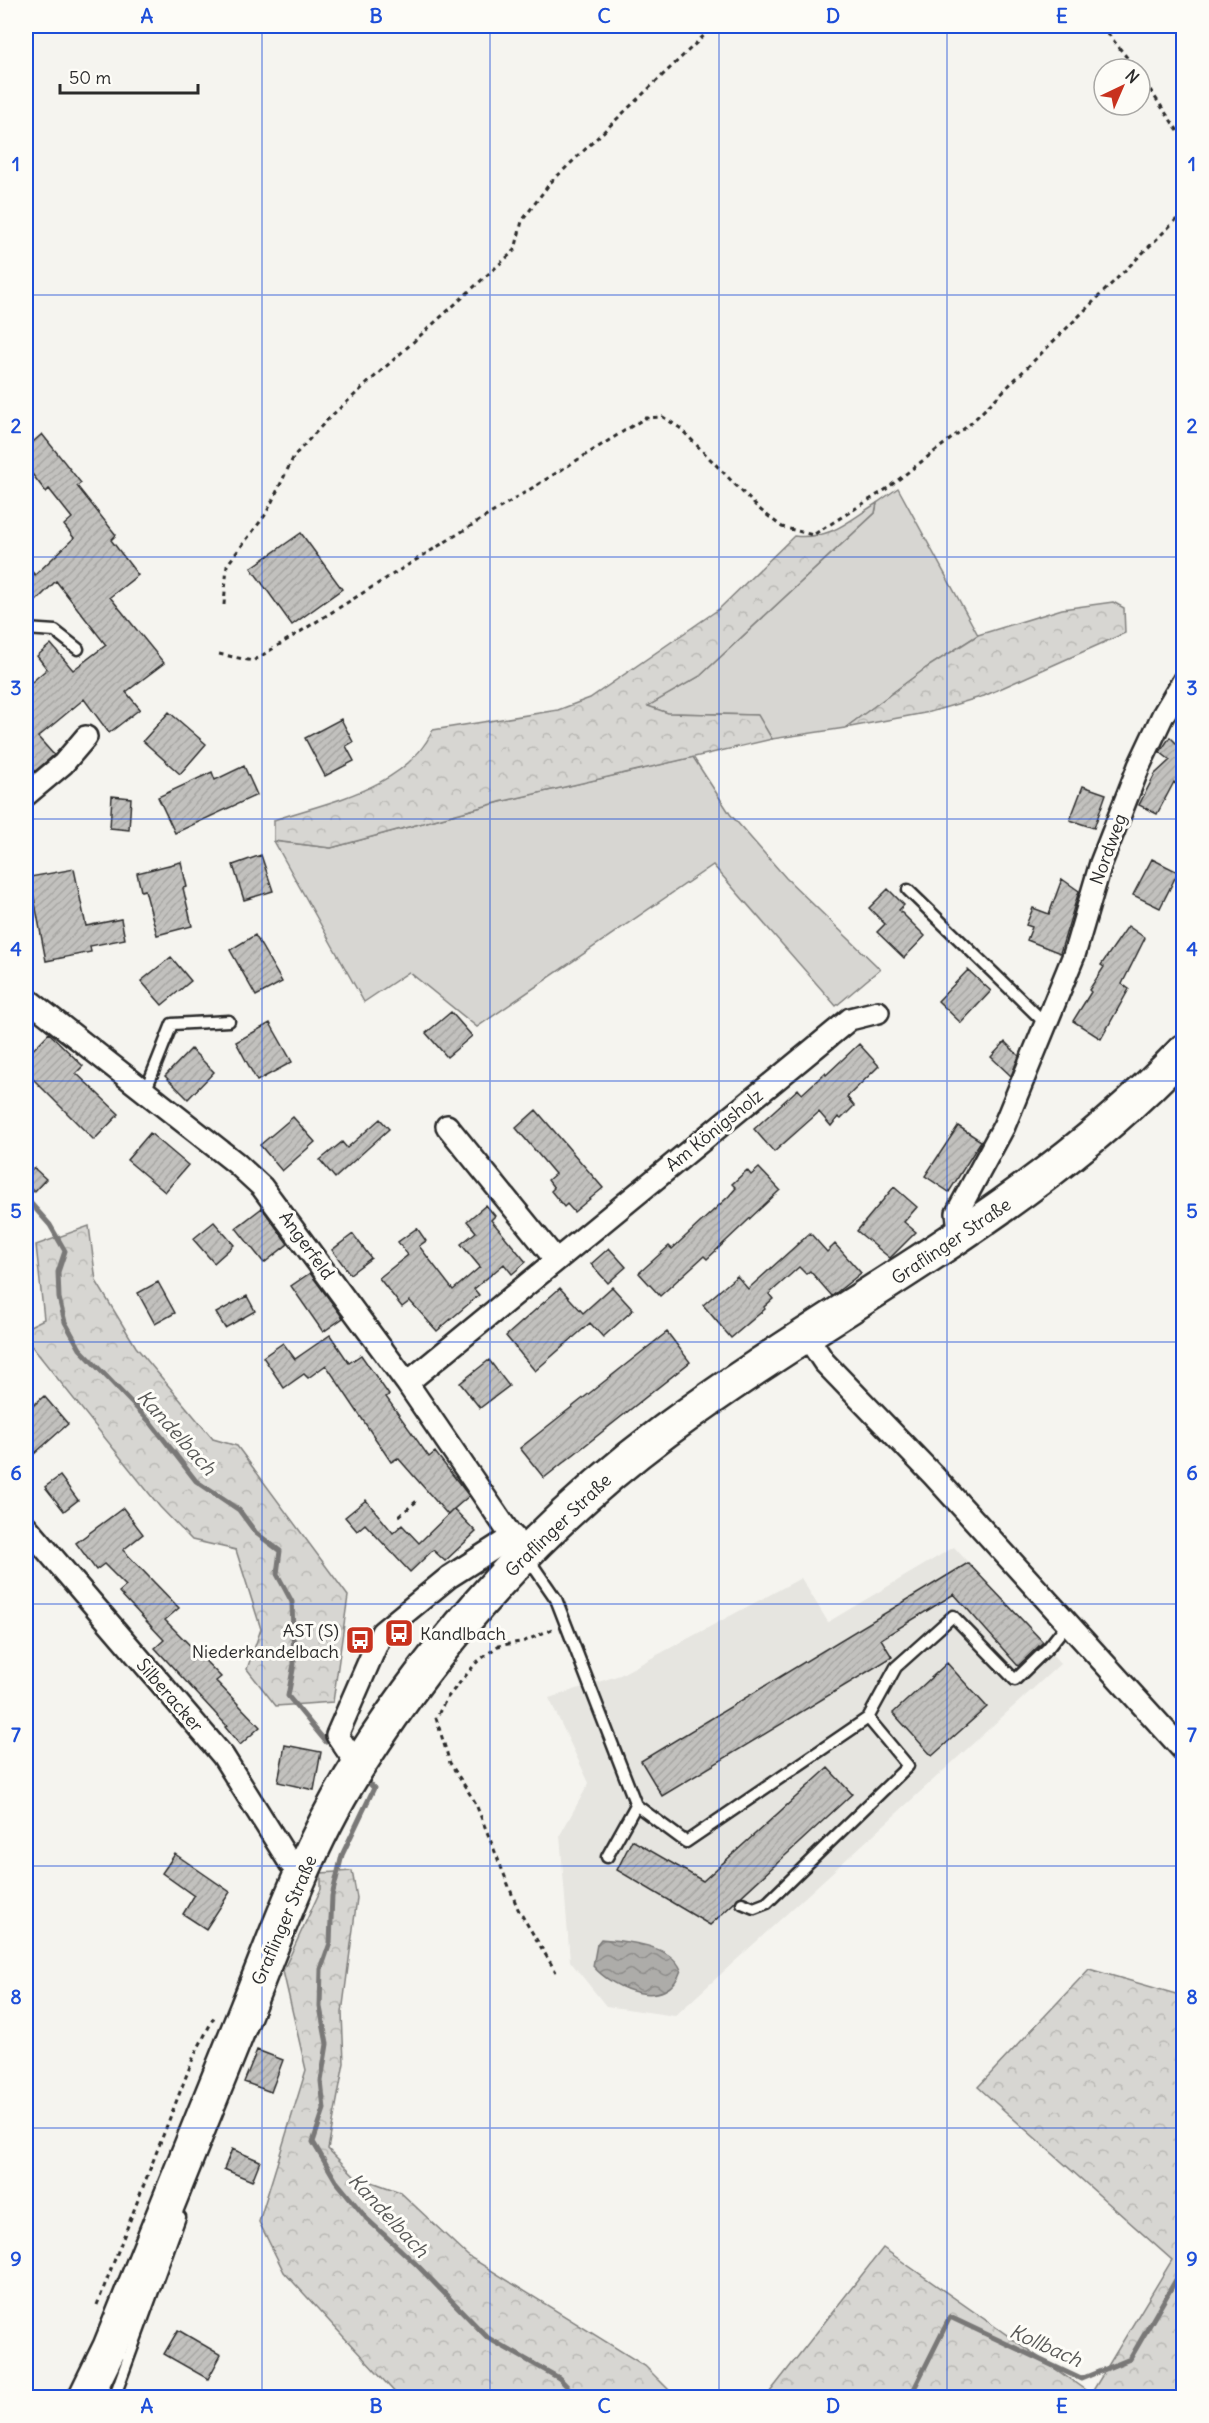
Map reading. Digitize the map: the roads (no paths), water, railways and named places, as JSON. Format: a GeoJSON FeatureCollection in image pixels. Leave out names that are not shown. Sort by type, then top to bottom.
{"type":"FeatureCollection","features":[{"type":"Feature","properties":{"kind":"main road","name":"Graflinger Straße"},"geometry":{"type":"LineString","coordinates":[[85,2397],[184,2191],[302,1873],[358,1766],[422,1673],[518,1545],[665,1431],[806,1335],[960,1238],[1066,1160],[1155,1082],[1184,1052]]}},
{"type":"Feature","properties":{"kind":"street","name":"Nordweg"},"geometry":{"type":"LineString","coordinates":[[960,1238],[957,1213],[1004,1126],[1074,955],[1101,863],[1139,766],[1163,715],[1184,680]]}},
{"type":"Feature","properties":{"kind":"street"},"geometry":{"type":"LineString","coordinates":[[26,795],[63,764],[86,737]]}},
{"type":"Feature","properties":{"kind":"street","name":"Angerfeld"},"geometry":{"type":"LineString","coordinates":[[26,998],[236,1163],[262,1187],[407,1383],[518,1545]]}},
{"type":"Feature","properties":{"kind":"street","name":"Am Königsholz"},"geometry":{"type":"LineString","coordinates":[[407,1383],[849,1019],[878,1012]]}},
{"type":"Feature","properties":{"kind":"street"},"geometry":{"type":"LineString","coordinates":[[447,1126],[555,1260]]}},
{"type":"Feature","properties":{"kind":"street"},"geometry":{"type":"LineString","coordinates":[[806,1335],[824,1362],[933,1475],[1184,1751]]}},
{"type":"Feature","properties":{"kind":"street","name":"Silberacker"},"geometry":{"type":"LineString","coordinates":[[26,1526],[222,1756],[290,1863],[302,1873]]}},
{"type":"Feature","properties":{"kind":"street"},"geometry":{"type":"LineString","coordinates":[[358,1766],[337,1736],[382,1632],[449,1577],[518,1545]]}},
{"type":"Feature","properties":{"kind":"lane"},"geometry":{"type":"LineString","coordinates":[[26,629],[55,631],[78,649]]}},
{"type":"Feature","properties":{"kind":"lane"},"geometry":{"type":"LineString","coordinates":[[908,890],[1047,1025]]}},
{"type":"Feature","properties":{"kind":"lane"},"geometry":{"type":"LineString","coordinates":[[146,1092],[172,1024],[229,1021]]}},
{"type":"Feature","properties":{"kind":"lane"},"geometry":{"type":"LineString","coordinates":[[518,1545],[556,1599],[636,1805],[686,1842],[868,1718],[896,1666],[952,1616],[1015,1680],[1048,1648],[1067,1624]]}},
{"type":"Feature","properties":{"kind":"lane"},"geometry":{"type":"LineString","coordinates":[[742,1903],[754,1908],[767,1903],[908,1766],[868,1718]]}},
{"type":"Feature","properties":{"kind":"lane"},"geometry":{"type":"LineString","coordinates":[[607,1857],[636,1805]]}},
{"type":"Feature","properties":{"kind":"lane"},"geometry":{"type":"LineString","coordinates":[[114,2397],[184,2191]]}},
{"type":"Feature","properties":{"kind":"water"},"geometry":{"type":"Polygon","coordinates":[[[601,1939],[658,1949],[676,1961],[681,1970],[674,1983],[665,1990],[653,1994],[626,1989],[613,1983],[593,1966],[597,1944],[601,1939]]]}},
{"type":"Feature","properties":{"kind":"waterway","name":"Kandelbach"},"geometry":{"type":"LineString","coordinates":[[26,1198],[50,1225],[65,1251],[58,1272],[59,1298],[65,1322],[80,1349],[151,1423],[196,1481],[239,1510],[256,1533],[280,1551],[277,1574],[292,1602],[294,1664],[288,1696],[326,1742]]}},
{"type":"Feature","properties":{"kind":"waterway","name":"Kandelbach"},"geometry":{"type":"LineString","coordinates":[[368,1782],[374,1788],[342,1855],[332,1896],[330,1943],[321,1969],[320,2007],[327,2044],[321,2081],[324,2109],[313,2142],[336,2181],[367,2219],[417,2265],[488,2338],[559,2378],[578,2398]]}},
{"type":"Feature","properties":{"kind":"waterway","name":"Kollbach"},"geometry":{"type":"LineString","coordinates":[[891,2398],[911,2395],[950,2317],[1081,2379],[1130,2359],[1184,2266]]}},
{"type":"Feature","properties":{"kind":"place","name":"Kandlbach"},"geometry":{"type":"Point","coordinates":[399,1633]}},
{"type":"Feature","properties":{"kind":"place","name":"AST (S) Niederkandelbach"},"geometry":{"type":"Point","coordinates":[360,1640]}}]}
